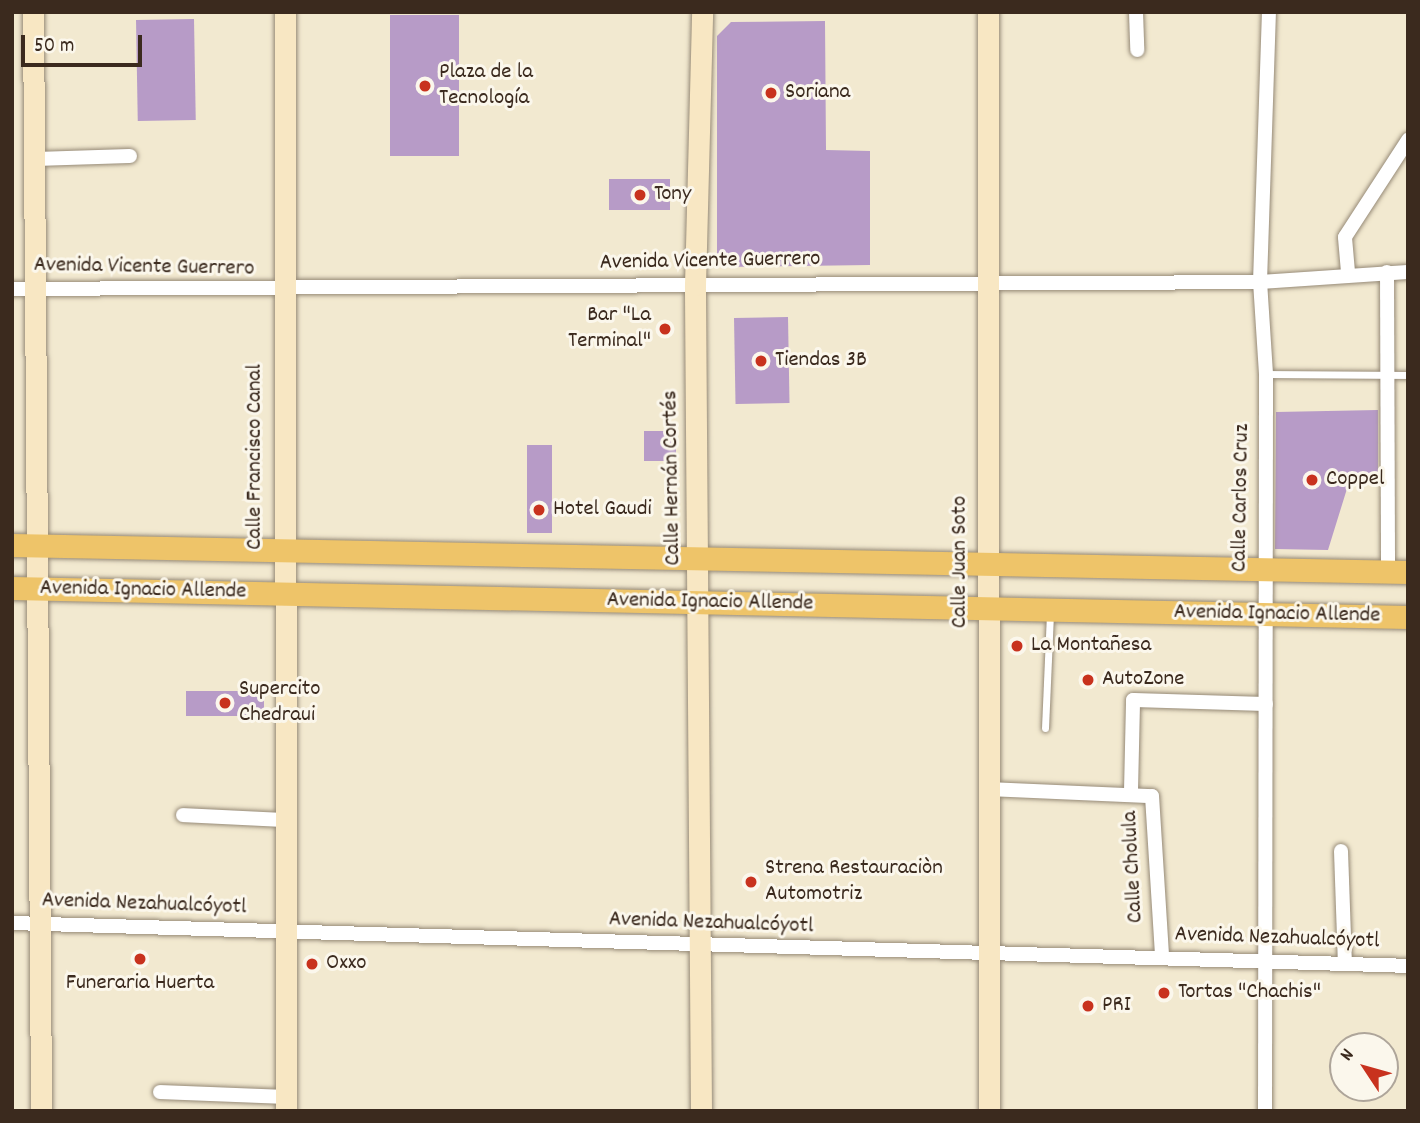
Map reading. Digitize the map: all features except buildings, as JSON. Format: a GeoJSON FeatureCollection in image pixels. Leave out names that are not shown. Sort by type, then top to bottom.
{"type":"FeatureCollection","features":[{"type":"Feature","properties":{"kind":"main road"},"geometry":{"type":"LineString","coordinates":[[33,12],[40,546],[41,1111]]}},
{"type":"Feature","properties":{"kind":"main road","name":"Calle Francisco Canal"},"geometry":{"type":"LineString","coordinates":[[285,12],[281,593],[287,820],[283,932],[286,1104]]}},
{"type":"Feature","properties":{"kind":"main road","name":"Calle Hernán Cortés"},"geometry":{"type":"LineString","coordinates":[[701,1111],[699,947],[702,604],[695,285],[702,12]]}},
{"type":"Feature","properties":{"kind":"main road","name":"Calle Juan Soto"},"geometry":{"type":"LineString","coordinates":[[988,12],[986,279],[989,1111]]}},
{"type":"Feature","properties":{"kind":"main road","name":"Avenida Ignacio Allende"},"geometry":{"type":"LineString","coordinates":[[12,545],[1398,572]]}},
{"type":"Feature","properties":{"kind":"main road","name":"Avenida Ignacio Allende"},"geometry":{"type":"LineString","coordinates":[[12,588],[1408,617]]}},
{"type":"Feature","properties":{"kind":"street"},"geometry":{"type":"LineString","coordinates":[[1136,12],[1137,50]]}},
{"type":"Feature","properties":{"kind":"street","name":"Calle Carlos Cruz"},"geometry":{"type":"LineString","coordinates":[[1265,1111],[1266,704],[1263,615],[1266,374],[1260,282],[1269,12]]}},
{"type":"Feature","properties":{"kind":"street"},"geometry":{"type":"LineString","coordinates":[[1348,272],[1345,237],[1408,140]]}},
{"type":"Feature","properties":{"kind":"street"},"geometry":{"type":"LineString","coordinates":[[35,159],[130,156]]}},
{"type":"Feature","properties":{"kind":"street","name":"Avenida Vicente Guerrero"},"geometry":{"type":"LineString","coordinates":[[12,289],[282,292],[986,279],[1260,282],[1348,272],[1408,272]]}},
{"type":"Feature","properties":{"kind":"street"},"geometry":{"type":"LineString","coordinates":[[1387,272],[1387,375],[1398,572]]}},
{"type":"Feature","properties":{"kind":"street","name":"Calle Cholula"},"geometry":{"type":"LineString","coordinates":[[1131,791],[1133,700],[1266,704]]}},
{"type":"Feature","properties":{"kind":"street","name":"Calle Cholula"},"geometry":{"type":"LineString","coordinates":[[989,789],[1131,791],[1155,802],[1162,957]]}},
{"type":"Feature","properties":{"kind":"street"},"geometry":{"type":"LineString","coordinates":[[183,815],[287,820]]}},
{"type":"Feature","properties":{"kind":"street"},"geometry":{"type":"LineString","coordinates":[[1341,850],[1345,963]]}},
{"type":"Feature","properties":{"kind":"street","name":"Avenida Nezahualcóyotl"},"geometry":{"type":"LineString","coordinates":[[12,923],[989,957],[1162,957],[1408,966]]}},
{"type":"Feature","properties":{"kind":"street"},"geometry":{"type":"LineString","coordinates":[[160,1092],[286,1104]]}},
{"type":"Feature","properties":{"kind":"lane"},"geometry":{"type":"LineString","coordinates":[[1266,374],[1408,375]]}},
{"type":"Feature","properties":{"kind":"lane"},"geometry":{"type":"LineString","coordinates":[[1045,728],[1050,609]]}},
{"type":"Feature","properties":{"kind":"place","name":"Plaza de la Tecnología"},"geometry":{"type":"Point","coordinates":[425,86]}},
{"type":"Feature","properties":{"kind":"place","name":"Soriana"},"geometry":{"type":"Point","coordinates":[771,93]}},
{"type":"Feature","properties":{"kind":"place","name":"Tony"},"geometry":{"type":"Point","coordinates":[640,195]}},
{"type":"Feature","properties":{"kind":"place","name":"Bar \"La Terminal\""},"geometry":{"type":"Point","coordinates":[665,329]}},
{"type":"Feature","properties":{"kind":"place","name":"Tiendas 3B"},"geometry":{"type":"Point","coordinates":[761,361]}},
{"type":"Feature","properties":{"kind":"place","name":"Coppel"},"geometry":{"type":"Point","coordinates":[1312,480]}},
{"type":"Feature","properties":{"kind":"place","name":"Hotel Gaudi"},"geometry":{"type":"Point","coordinates":[539,510]}},
{"type":"Feature","properties":{"kind":"place","name":"La Montañesa"},"geometry":{"type":"Point","coordinates":[1017,646]}},
{"type":"Feature","properties":{"kind":"place","name":"AutoZone"},"geometry":{"type":"Point","coordinates":[1088,680]}},
{"type":"Feature","properties":{"kind":"place","name":"Supercito Chedraui"},"geometry":{"type":"Point","coordinates":[225,703]}},
{"type":"Feature","properties":{"kind":"place","name":"Strena Restauraciòn Automotriz"},"geometry":{"type":"Point","coordinates":[751,882]}},
{"type":"Feature","properties":{"kind":"place","name":"Funeraria Huerta"},"geometry":{"type":"Point","coordinates":[140,959]}},
{"type":"Feature","properties":{"kind":"place","name":"Oxxo"},"geometry":{"type":"Point","coordinates":[312,964]}},
{"type":"Feature","properties":{"kind":"place","name":"Tortas \"Chachis\""},"geometry":{"type":"Point","coordinates":[1164,993]}},
{"type":"Feature","properties":{"kind":"place","name":"PRI"},"geometry":{"type":"Point","coordinates":[1088,1006]}}]}
